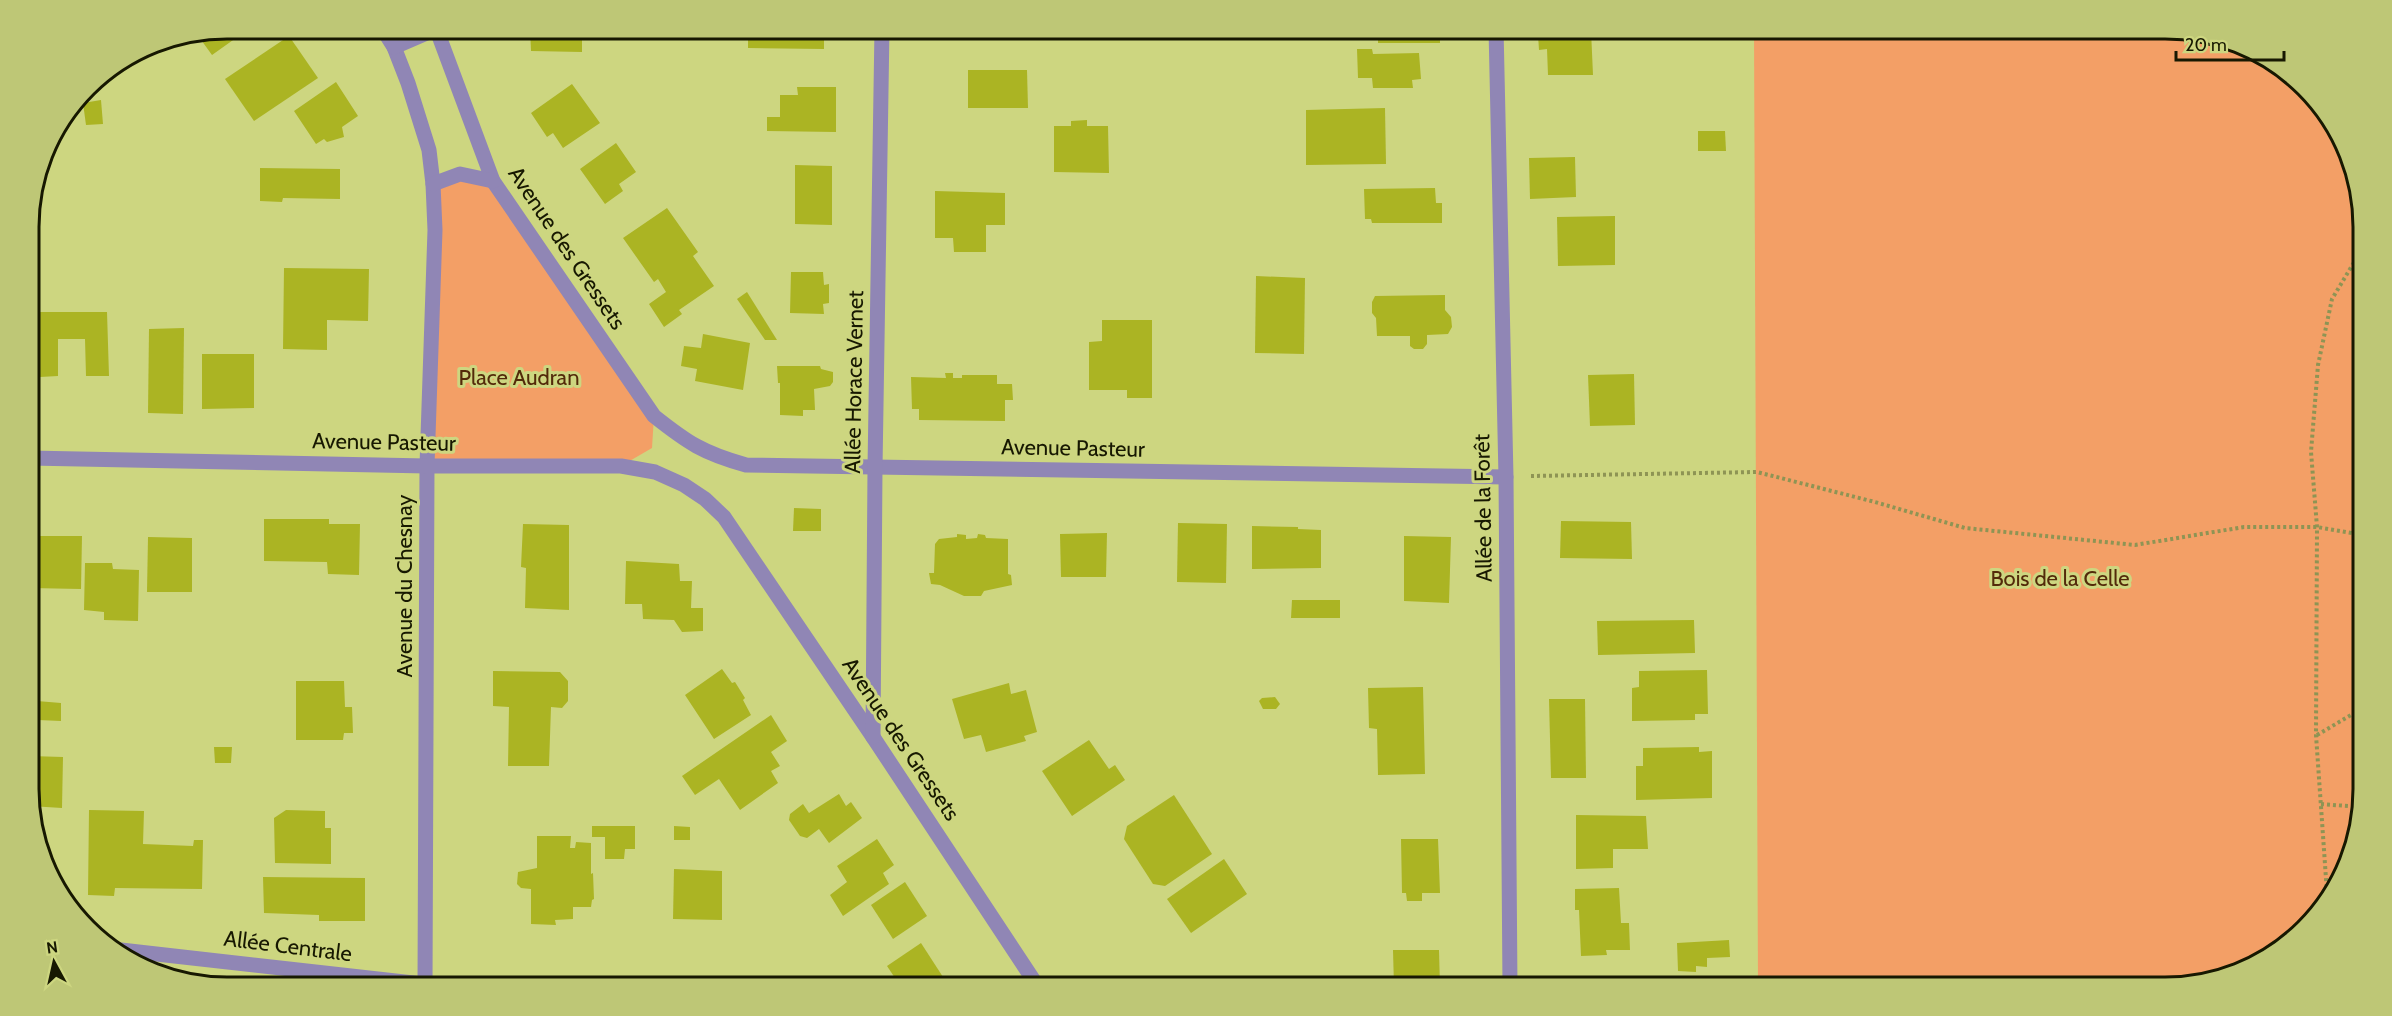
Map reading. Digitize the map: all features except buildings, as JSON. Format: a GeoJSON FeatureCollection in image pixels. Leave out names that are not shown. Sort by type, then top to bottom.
{"type":"FeatureCollection","features":[{"type":"Feature","properties":{"kind":"street"},"geometry":{"type":"LineString","coordinates":[[389,39],[394,47],[413,39]]}},
{"type":"Feature","properties":{"kind":"street","name":"Avenue des Gressets"},"geometry":{"type":"LineString","coordinates":[[441,39],[493,181],[654,416]]}},
{"type":"Feature","properties":{"kind":"street","name":"Allée Horace Vernet"},"geometry":{"type":"LineString","coordinates":[[873,737],[882,39]]}},
{"type":"Feature","properties":{"kind":"street","name":"Allée de la Forêt"},"geometry":{"type":"LineString","coordinates":[[1496,39],[1506,477],[1510,977]]}},
{"type":"Feature","properties":{"kind":"street","name":"Avenue du Chesnay"},"geometry":{"type":"LineString","coordinates":[[394,47],[429,150],[435,230],[427,466],[425,977]]}},
{"type":"Feature","properties":{"kind":"street"},"geometry":{"type":"LineString","coordinates":[[433,184],[460,174],[493,181]]}},
{"type":"Feature","properties":{"kind":"street","name":"Avenue Pasteur"},"geometry":{"type":"LineString","coordinates":[[654,416],[689,444],[716,457],[746,465],[1506,477]]}},
{"type":"Feature","properties":{"kind":"street","name":"Avenue Pasteur"},"geometry":{"type":"LineString","coordinates":[[39,458],[427,466],[621,466],[655,472],[684,485],[705,499],[724,517]]}},
{"type":"Feature","properties":{"kind":"street","name":"Avenue des Gressets"},"geometry":{"type":"LineString","coordinates":[[724,517],[1031,977]]}},
{"type":"Feature","properties":{"kind":"street","name":"Allée Centrale"},"geometry":{"type":"LineString","coordinates":[[132,951],[349,977]]}},
{"type":"Feature","properties":{"kind":"path"},"geometry":{"type":"LineString","coordinates":[[2326,885],[2316,735],[2317,527],[2311,452],[2318,365],[2332,298],[2353,264]]}},
{"type":"Feature","properties":{"kind":"path"},"geometry":{"type":"LineString","coordinates":[[1506,477],[1757,472],[1965,528],[2135,545],[2244,527],[2317,527],[2353,533]]}},
{"type":"Feature","properties":{"kind":"path"},"geometry":{"type":"LineString","coordinates":[[2316,735],[2353,714]]}},
{"type":"Feature","properties":{"kind":"path"},"geometry":{"type":"LineString","coordinates":[[2321,804],[2352,806]]}},
{"type":"Feature","properties":{"kind":"green space","name":"Bois de la Celle"},"geometry":{"type":"Polygon","coordinates":[[[1754,39],[2178,39],[2214,45],[2259,64],[2298,94],[2328,133],[2347,178],[2351,202],[2353,227],[2353,802],[2347,838],[2328,883],[2298,922],[2270,945],[2226,967],[2178,977],[1758,977],[1754,39]]]}},
{"type":"Feature","properties":{"kind":"green space","name":"Place Audran"},"geometry":{"type":"Polygon","coordinates":[[[460,174],[493,181],[654,416],[652,448],[621,466],[427,466],[433,184],[460,174]]]}}]}
